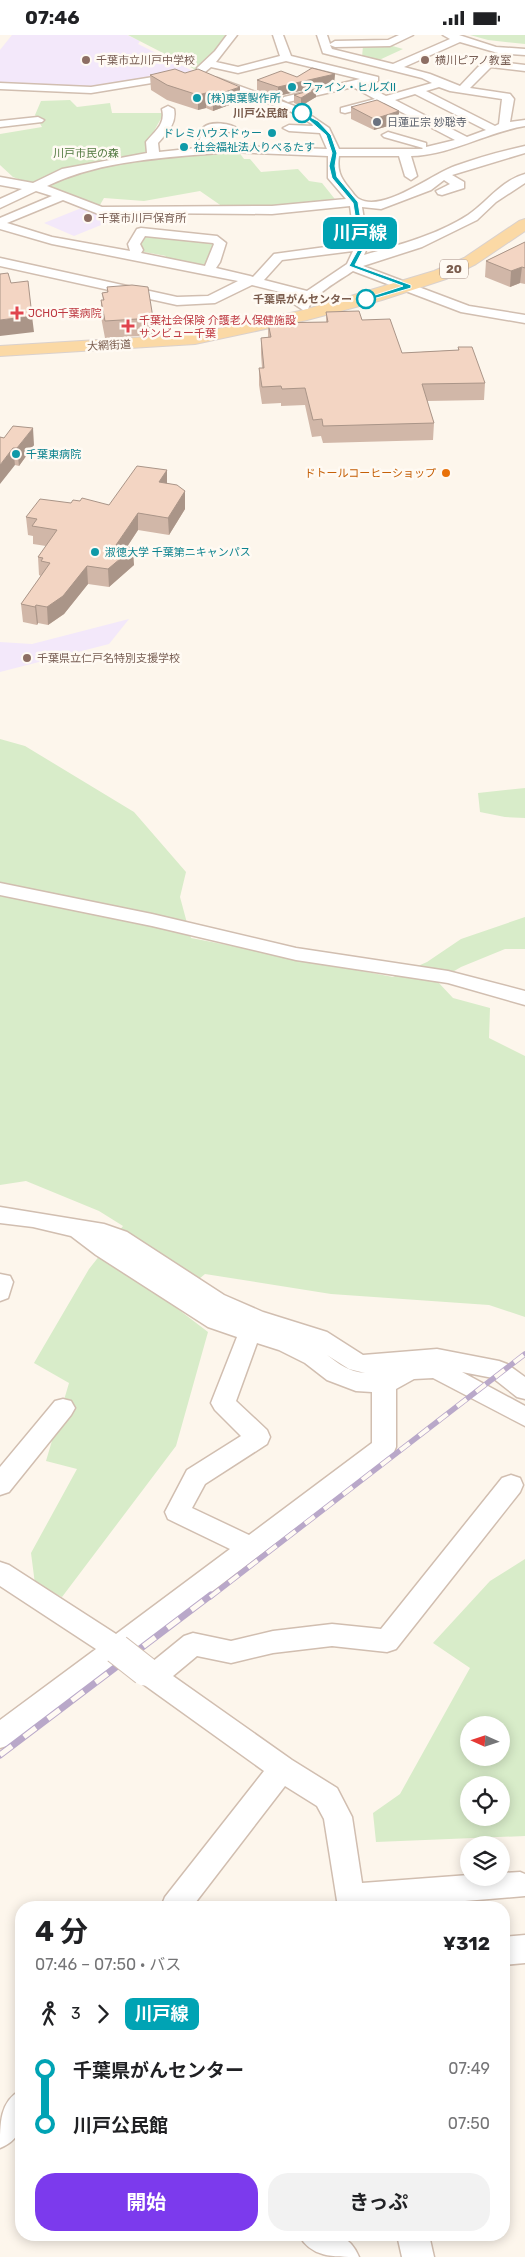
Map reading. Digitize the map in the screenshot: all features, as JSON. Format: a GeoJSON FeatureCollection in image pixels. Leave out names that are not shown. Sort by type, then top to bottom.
{"type":"FeatureCollection","features":[{"type":"Feature","properties":{"kind":"main road","name":"大網街道"},"geometry":{"type":"LineString","coordinates":[[0,351],[195,339],[308,315],[408,286],[470,261],[525,223]]}},
{"type":"Feature","properties":{"kind":"street"},"geometry":{"type":"LineString","coordinates":[[193,77],[219,53],[232,35]]}},
{"type":"Feature","properties":{"kind":"street"},"geometry":{"type":"LineString","coordinates":[[278,35],[285,56]]}},
{"type":"Feature","properties":{"kind":"street"},"geometry":{"type":"LineString","coordinates":[[408,35],[390,43],[323,40],[327,51],[403,67],[441,84],[510,99],[500,129]]}},
{"type":"Feature","properties":{"kind":"street"},"geometry":{"type":"LineString","coordinates":[[276,102],[374,79],[403,67],[453,37],[495,50],[525,52]]}},
{"type":"Feature","properties":{"kind":"street"},"geometry":{"type":"LineString","coordinates":[[434,50],[452,55]]}},
{"type":"Feature","properties":{"kind":"street"},"geometry":{"type":"LineString","coordinates":[[462,90],[482,69],[508,51]]}},
{"type":"Feature","properties":{"kind":"street"},"geometry":{"type":"LineString","coordinates":[[219,53],[234,55]]}},
{"type":"Feature","properties":{"kind":"street"},"geometry":{"type":"LineString","coordinates":[[249,56],[285,56],[374,79]]}},
{"type":"Feature","properties":{"kind":"street"},"geometry":{"type":"LineString","coordinates":[[209,63],[238,70],[285,56]]}},
{"type":"Feature","properties":{"kind":"street"},"geometry":{"type":"LineString","coordinates":[[490,64],[525,68]]}},
{"type":"Feature","properties":{"kind":"street"},"geometry":{"type":"LineString","coordinates":[[403,67],[428,66]]}},
{"type":"Feature","properties":{"kind":"street"},"geometry":{"type":"LineString","coordinates":[[0,86],[54,90],[91,89],[163,77],[193,77],[213,80],[276,102],[307,116],[330,133],[334,153],[332,173],[337,182],[352,198],[377,206],[438,179],[525,149]]}},
{"type":"Feature","properties":{"kind":"street"},"geometry":{"type":"LineString","coordinates":[[354,84],[466,141]]}},
{"type":"Feature","properties":{"kind":"street"},"geometry":{"type":"LineString","coordinates":[[398,85],[500,129]]}},
{"type":"Feature","properties":{"kind":"street"},"geometry":{"type":"LineString","coordinates":[[345,110],[434,86]]}},
{"type":"Feature","properties":{"kind":"street"},"geometry":{"type":"LineString","coordinates":[[417,117],[483,98]]}},
{"type":"Feature","properties":{"kind":"street"},"geometry":{"type":"LineString","coordinates":[[153,154],[152,142],[167,125],[169,118],[168,109]]}},
{"type":"Feature","properties":{"kind":"street"},"geometry":{"type":"LineString","coordinates":[[0,112],[12,111],[19,122]]}},
{"type":"Feature","properties":{"kind":"street"},"geometry":{"type":"LineString","coordinates":[[0,124],[38,120]]}},
{"type":"Feature","properties":{"kind":"street"},"geometry":{"type":"LineString","coordinates":[[0,204],[66,172],[153,154],[242,149],[334,153],[365,151],[404,153],[431,150],[525,123]]}},
{"type":"Feature","properties":{"kind":"street"},"geometry":{"type":"LineString","coordinates":[[202,151],[210,127],[232,129]]}},
{"type":"Feature","properties":{"kind":"street"},"geometry":{"type":"LineString","coordinates":[[289,128],[330,133]]}},
{"type":"Feature","properties":{"kind":"street"},"geometry":{"type":"LineString","coordinates":[[388,135],[398,140],[408,138],[431,150]]}},
{"type":"Feature","properties":{"kind":"street"},"geometry":{"type":"LineString","coordinates":[[380,153],[382,168]]}},
{"type":"Feature","properties":{"kind":"street"},"geometry":{"type":"LineString","coordinates":[[400,197],[404,153]]}},
{"type":"Feature","properties":{"kind":"street"},"geometry":{"type":"LineString","coordinates":[[506,154],[525,161]]}},
{"type":"Feature","properties":{"kind":"street"},"geometry":{"type":"LineString","coordinates":[[402,181],[438,179],[460,185],[442,191]]}},
{"type":"Feature","properties":{"kind":"street"},"geometry":{"type":"LineString","coordinates":[[308,315],[301,304],[309,295],[352,266],[368,258],[418,244],[460,224],[473,217],[478,205],[517,180]]}},
{"type":"Feature","properties":{"kind":"street"},"geometry":{"type":"LineString","coordinates":[[0,181],[34,186],[101,211],[144,209],[227,211],[279,209],[380,193]]}},
{"type":"Feature","properties":{"kind":"street"},"geometry":{"type":"LineString","coordinates":[[0,223],[63,196]]}},
{"type":"Feature","properties":{"kind":"street"},"geometry":{"type":"LineString","coordinates":[[352,198],[362,246],[352,266]]}},
{"type":"Feature","properties":{"kind":"street"},"geometry":{"type":"LineString","coordinates":[[446,217],[460,224]]}},
{"type":"Feature","properties":{"kind":"street"},"geometry":{"type":"LineString","coordinates":[[0,223],[18,232],[52,240],[208,270],[309,295]]}},
{"type":"Feature","properties":{"kind":"street"},"geometry":{"type":"LineString","coordinates":[[134,255],[137,250],[134,244],[141,232],[219,241],[214,262],[208,270]]}},
{"type":"Feature","properties":{"kind":"street"},"geometry":{"type":"LineString","coordinates":[[0,262],[177,301],[210,300],[254,281],[278,257],[362,246]]}},
{"type":"Feature","properties":{"kind":"street"},"geometry":{"type":"LineString","coordinates":[[352,266],[466,309],[521,319]]}},
{"type":"Feature","properties":{"kind":"street"},"geometry":{"type":"LineString","coordinates":[[0,889],[142,918],[296,954],[448,977],[525,998]]}},
{"type":"Feature","properties":{"kind":"street"},"geometry":{"type":"LineString","coordinates":[[0,1215],[33,1219],[104,1233],[119,1238],[216,1301],[255,1318],[319,1338],[356,1363],[384,1374],[420,1358],[437,1358],[499,1370],[525,1390]]}},
{"type":"Feature","properties":{"kind":"street"},"geometry":{"type":"LineString","coordinates":[[78,1229],[104,1249],[216,1321],[287,1344],[313,1357],[335,1374],[356,1382],[384,1374],[436,1369],[525,1417]]}},
{"type":"Feature","properties":{"kind":"street"},"geometry":{"type":"LineString","coordinates":[[0,1282],[2,1283],[0,1292]]}},
{"type":"Feature","properties":{"kind":"street"},"geometry":{"type":"LineString","coordinates":[[250,1332],[223,1403],[258,1437],[196,1477],[177,1512],[252,1549]]}},
{"type":"Feature","properties":{"kind":"street"},"geometry":{"type":"LineString","coordinates":[[0,1736],[252,1549],[384,1447],[384,1374]]}},
{"type":"Feature","properties":{"kind":"street"},"geometry":{"type":"LineString","coordinates":[[0,1485],[63,1408]]}},
{"type":"Feature","properties":{"kind":"street"},"geometry":{"type":"LineString","coordinates":[[149,1674],[194,1644],[230,1653],[273,1642],[332,1635],[387,1641],[511,1485]]}},
{"type":"Feature","properties":{"kind":"street"},"geometry":{"type":"LineString","coordinates":[[0,1573],[117,1649],[282,1769],[327,1797],[338,1817],[351,1901]]}},
{"type":"Feature","properties":{"kind":"street"},"geometry":{"type":"LineString","coordinates":[[179,1901],[282,1769]]}},
{"type":"Feature","properties":{"kind":"street"},"geometry":{"type":"LineString","coordinates":[[361,1901],[520,1885]]}},
{"type":"Feature","properties":{"kind":"street"},"geometry":{"type":"LineString","coordinates":[[510,1950],[525,1949]]}},
{"type":"Feature","properties":{"kind":"street"},"geometry":{"type":"LineString","coordinates":[[414,2241],[418,2257]]}},
{"type":"Feature","properties":{"kind":"shaded area","name":"千葉市立川戸中学校"},"geometry":{"type":"Polygon","coordinates":[[[12,35],[127,35],[140,41],[138,44],[193,71],[84,87],[0,82],[0,50],[12,35]]]}},
{"type":"Feature","properties":{"kind":"shaded area","name":"千葉市川戸保育所"},"geometry":{"type":"Polygon","coordinates":[[[84,207],[138,210],[74,236],[44,223],[84,207]]]}},
{"type":"Feature","properties":{"kind":"shaded area","name":"千葉県立仁戸名特別支援学校"},"geometry":{"type":"Polygon","coordinates":[[[129,619],[109,644],[0,672],[0,642],[32,644],[129,619]]]}},
{"type":"Feature","properties":{"kind":"green space"},"geometry":{"type":"Polygon","coordinates":[[[128,35],[227,35],[222,43],[196,70],[128,35]]]}},
{"type":"Feature","properties":{"kind":"green space"},"geometry":{"type":"Polygon","coordinates":[[[470,35],[525,35],[525,44],[488,40],[470,35]]]}},
{"type":"Feature","properties":{"kind":"green space"},"geometry":{"type":"Polygon","coordinates":[[[389,45],[403,49],[377,61],[362,57],[363,46],[389,45]]]}},
{"type":"Feature","properties":{"kind":"green space","name":"川戸市民の森"},"geometry":{"type":"Polygon","coordinates":[[[70,100],[77,107],[110,103],[112,113],[164,113],[149,140],[150,155],[238,151],[244,159],[250,159],[261,172],[298,169],[309,181],[322,183],[338,203],[226,209],[200,191],[144,201],[104,198],[97,210],[13,177],[0,165],[0,134],[42,127],[35,115],[41,101],[70,100]]]}},
{"type":"Feature","properties":{"kind":"green space"},"geometry":{"type":"Polygon","coordinates":[[[142,235],[215,242],[209,261],[204,266],[164,259],[166,256],[139,251],[138,244],[142,235]]]}},
{"type":"Feature","properties":{"kind":"green space"},"geometry":{"type":"Polygon","coordinates":[[[0,739],[25,746],[134,812],[186,872],[180,897],[191,938],[393,977],[427,962],[461,939],[525,917],[525,949],[505,949],[461,967],[437,981],[453,998],[490,1008],[489,1038],[525,1056],[525,1317],[489,1305],[331,1294],[205,1274],[170,1303],[208,1332],[176,1446],[62,1597],[35,1584],[31,1553],[77,1469],[46,1461],[69,1383],[34,1363],[89,1269],[123,1226],[99,1211],[26,1181],[0,1185],[0,739]]]}},
{"type":"Feature","properties":{"kind":"green space"},"geometry":{"type":"Polygon","coordinates":[[[525,788],[525,818],[505,817],[480,812],[478,793],[525,788]]]}},
{"type":"Feature","properties":{"kind":"green space"},"geometry":{"type":"Polygon","coordinates":[[[525,1559],[525,1836],[460,1836],[460,1839],[376,1842],[373,1813],[400,1794],[470,1668],[433,1643],[490,1581],[525,1559]]]}},
{"type":"Feature","properties":{"kind":"building"},"geometry":{"type":"Polygon","coordinates":[[[312,68],[335,74],[278,87],[257,80],[281,71],[297,77],[312,68]]]}},
{"type":"Feature","properties":{"kind":"building"},"geometry":{"type":"Polygon","coordinates":[[[175,69],[185,73],[198,69],[240,87],[213,96],[206,93],[198,95],[167,85],[150,75],[175,69]]]}},
{"type":"Feature","properties":{"kind":"building"},"geometry":{"type":"Polygon","coordinates":[[[316,89],[301,98],[294,95],[316,89]]]}},
{"type":"Feature","properties":{"kind":"building"},"geometry":{"type":"Polygon","coordinates":[[[377,100],[399,111],[374,119],[351,107],[377,100]]]}},
{"type":"Feature","properties":{"kind":"building"},"geometry":{"type":"Polygon","coordinates":[[[525,242],[525,268],[522,267],[511,271],[486,261],[525,242]]]}},
{"type":"Feature","properties":{"kind":"building"},"geometry":{"type":"Polygon","coordinates":[[[8,273],[11,283],[28,281],[32,316],[0,320],[0,274],[8,273]]]}},
{"type":"Feature","properties":{"kind":"building"},"geometry":{"type":"Polygon","coordinates":[[[132,285],[148,287],[153,318],[105,321],[101,300],[104,300],[102,293],[108,292],[107,287],[132,285]]]}},
{"type":"Feature","properties":{"kind":"building","name":"千葉県がんセンター"},"geometry":{"type":"Polygon","coordinates":[[[359,311],[362,320],[390,319],[402,353],[459,350],[458,347],[472,347],[485,383],[422,384],[434,423],[323,426],[322,419],[313,420],[305,388],[282,389],[281,386],[262,387],[259,368],[264,368],[261,338],[271,337],[268,323],[328,322],[326,312],[359,311]]]}},
{"type":"Feature","properties":{"kind":"building"},"geometry":{"type":"Polygon","coordinates":[[[13,426],[33,428],[17,448],[13,448],[0,465],[0,437],[4,438],[13,426]]]}},
{"type":"Feature","properties":{"kind":"building","name":"淑徳大学 千葉第ニキャンパス"},"geometry":{"type":"Polygon","coordinates":[[[137,466],[167,470],[159,482],[177,485],[185,491],[168,518],[138,513],[116,545],[133,548],[108,569],[87,566],[63,596],[47,607],[21,604],[50,563],[41,561],[43,558],[38,557],[57,530],[32,526],[37,519],[26,517],[40,499],[71,503],[73,500],[80,501],[82,498],[109,505],[137,466]]]}},
{"type":"Feature","properties":{"kind":"railway"},"geometry":{"type":"LineString","coordinates":[[210,1597],[525,1354]]}},
{"type":"Feature","properties":{"kind":"railway"},"geometry":{"type":"LineString","coordinates":[[0,1755],[211,1595]]}},
{"type":"Feature","properties":{"kind":"bus line","name":"川戸線"},"geometry":{"type":"LineString","coordinates":[[302,113],[321,126],[328,135],[334,153],[332,173],[334,178],[355,202],[362,251],[352,262],[352,266],[408,286],[366,299]]}},
{"type":"Feature","properties":{"kind":"place","name":"千葉市立川戸中学校"},"geometry":{"type":"Point","coordinates":[86,60]}},
{"type":"Feature","properties":{"kind":"place","name":"横川ピアノ教室"},"geometry":{"type":"Point","coordinates":[425,60]}},
{"type":"Feature","properties":{"kind":"place","name":"ファイン・ヒルズII"},"geometry":{"type":"Point","coordinates":[292,87]}},
{"type":"Feature","properties":{"kind":"place","name":"(株)東葉製作所"},"geometry":{"type":"Point","coordinates":[197,98]}},
{"type":"Feature","properties":{"kind":"place","name":"川戸公民館"},"geometry":{"type":"Point","coordinates":[302,113]}},
{"type":"Feature","properties":{"kind":"place","name":"日蓮正宗 妙聡寺"},"geometry":{"type":"Point","coordinates":[377,122]}},
{"type":"Feature","properties":{"kind":"place","name":"ドレミハウスドゥー"},"geometry":{"type":"Point","coordinates":[272,133]}},
{"type":"Feature","properties":{"kind":"place","name":"社会福祉法人りべるたす"},"geometry":{"type":"Point","coordinates":[184,147]}},
{"type":"Feature","properties":{"kind":"place","name":"千葉市川戸保育所"},"geometry":{"type":"Point","coordinates":[88,218]}},
{"type":"Feature","properties":{"kind":"place","name":"千葉県がんセンター"},"geometry":{"type":"Point","coordinates":[366,299]}},
{"type":"Feature","properties":{"kind":"place","name":"JCHO千葉病院"},"geometry":{"type":"Point","coordinates":[17,313]}},
{"type":"Feature","properties":{"kind":"place","name":"千葉社会保険 介護老人保健施設 サンビュー千葉"},"geometry":{"type":"Point","coordinates":[128,326]}},
{"type":"Feature","properties":{"kind":"place","name":"千葉東病院"},"geometry":{"type":"Point","coordinates":[16,454]}},
{"type":"Feature","properties":{"kind":"place","name":"ドトールコーヒーショップ"},"geometry":{"type":"Point","coordinates":[446,473]}},
{"type":"Feature","properties":{"kind":"place","name":"淑徳大学 千葉第ニキャンパス"},"geometry":{"type":"Point","coordinates":[95,552]}},
{"type":"Feature","properties":{"kind":"place","name":"千葉県立仁戸名特別支援学校"},"geometry":{"type":"Point","coordinates":[27,658]}}]}
